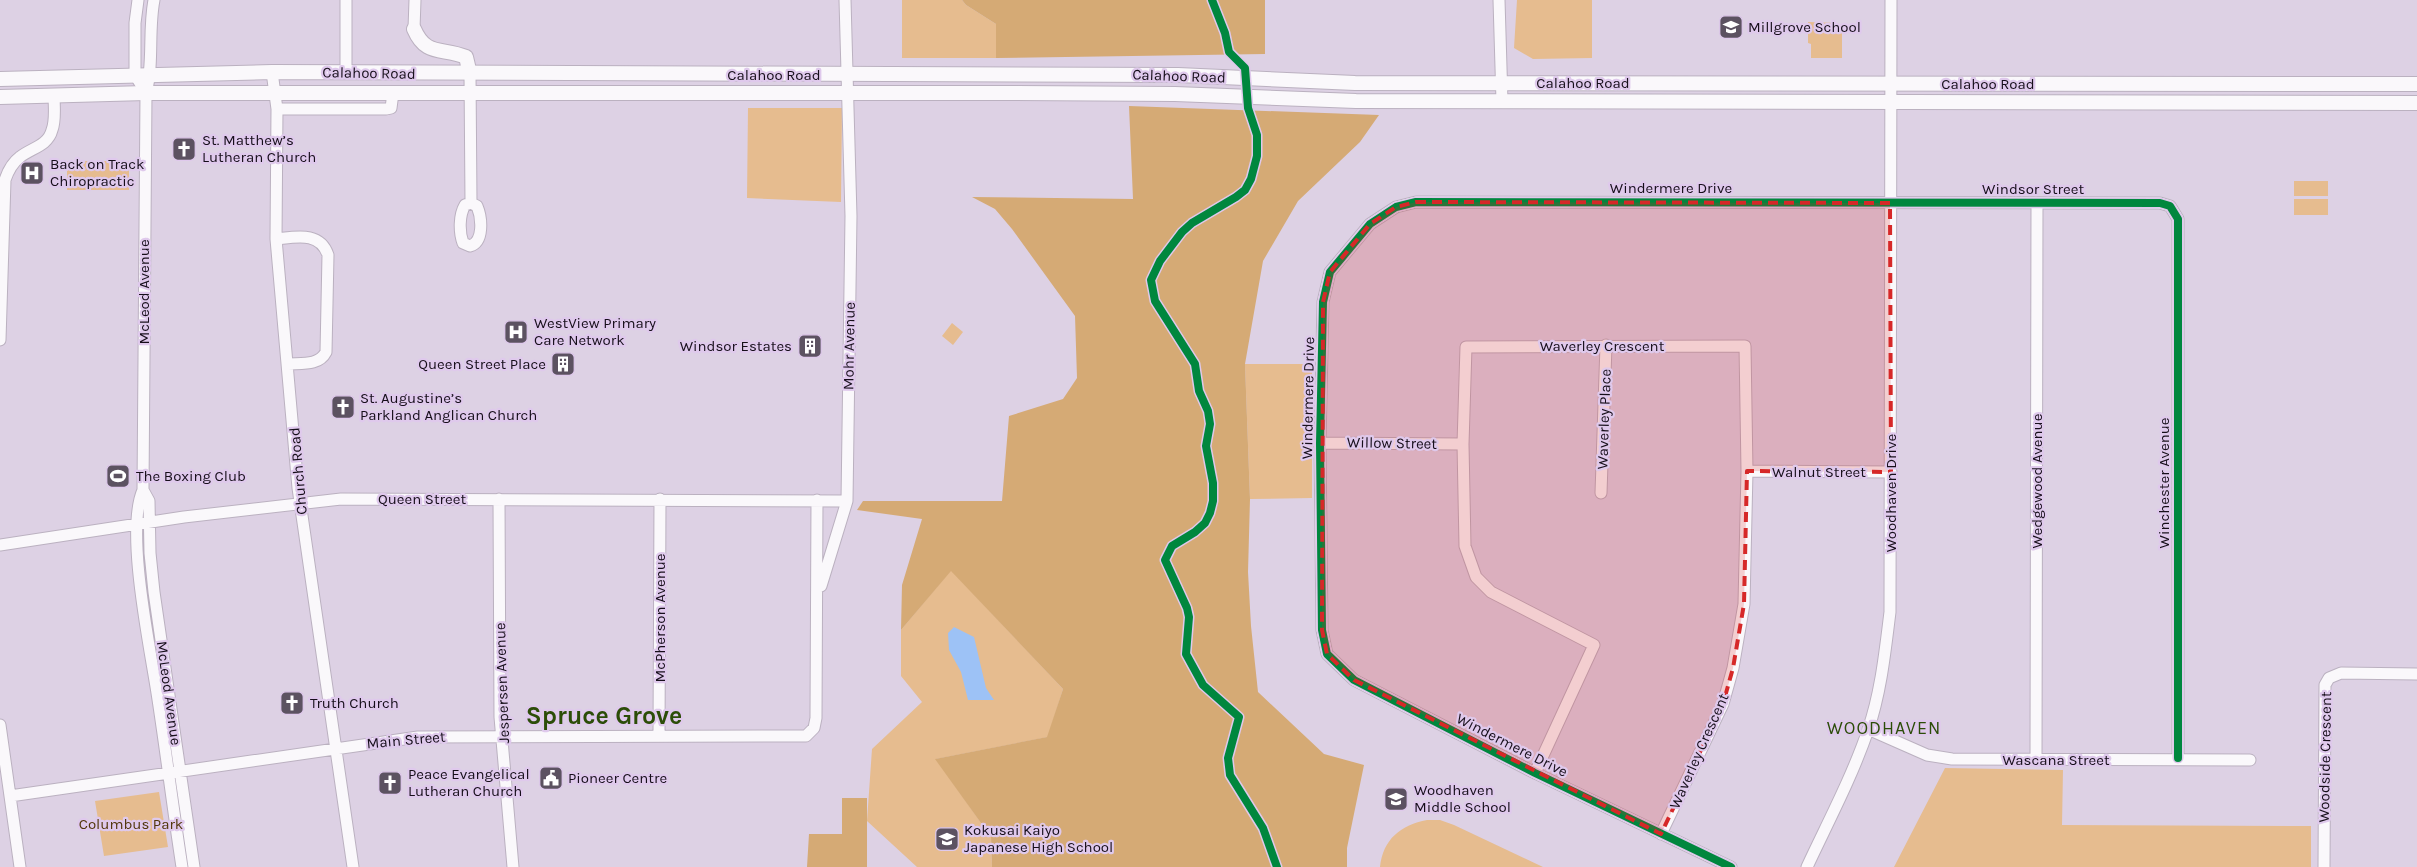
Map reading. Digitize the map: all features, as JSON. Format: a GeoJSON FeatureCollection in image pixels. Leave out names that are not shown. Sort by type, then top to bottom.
{"type":"FeatureCollection","features":[{"type":"Feature","properties":{"kind":"main road"},"geometry":{"type":"LineString","coordinates":[[414,29],[425,46],[466,57],[470,74]]}},
{"type":"Feature","properties":{"kind":"main road","name":"Calahoo Road"},"geometry":{"type":"LineString","coordinates":[[0,79],[135,74],[346,72],[470,74],[1178,75],[1355,83],[2417,84]]}},
{"type":"Feature","properties":{"kind":"main road","name":"Calahoo Road"},"geometry":{"type":"LineString","coordinates":[[0,96],[146,93],[849,93],[1166,94],[1356,101],[2417,103]]}},
{"type":"Feature","properties":{"kind":"street"},"geometry":{"type":"LineString","coordinates":[[138,0],[135,24],[135,74],[146,93]]}},
{"type":"Feature","properties":{"kind":"street","name":"McLeod Avenue"},"geometry":{"type":"LineString","coordinates":[[154,0],[151,22],[151,75],[146,93],[144,490],[149,501],[154,592],[174,772],[182,867]]}},
{"type":"Feature","properties":{"kind":"street"},"geometry":{"type":"LineString","coordinates":[[346,0],[346,72]]}},
{"type":"Feature","properties":{"kind":"street"},"geometry":{"type":"LineString","coordinates":[[414,29],[415,0]]}},
{"type":"Feature","properties":{"kind":"street","name":"Mohr Avenue"},"geometry":{"type":"LineString","coordinates":[[818,595],[847,501],[850,208],[849,93],[845,0]]}},
{"type":"Feature","properties":{"kind":"street"},"geometry":{"type":"LineString","coordinates":[[1499,0],[1502,101]]}},
{"type":"Feature","properties":{"kind":"street","name":"Woodhaven Drive"},"geometry":{"type":"LineString","coordinates":[[1807,867],[1846,785],[1868,729],[1880,683],[1890,612],[1891,0]]}},
{"type":"Feature","properties":{"kind":"street","name":"Church Road"},"geometry":{"type":"LineString","coordinates":[[272,72],[277,109],[276,239],[300,502],[353,867]]}},
{"type":"Feature","properties":{"kind":"street"},"geometry":{"type":"LineString","coordinates":[[470,74],[471,204]]}},
{"type":"Feature","properties":{"kind":"street","name":"Calahoo Road"},"geometry":{"type":"LineString","coordinates":[[277,109],[386,109],[391,108],[393,93]]}},
{"type":"Feature","properties":{"kind":"street"},"geometry":{"type":"LineString","coordinates":[[0,340],[3,186],[7,172],[16,160],[42,145],[49,137],[53,127],[54,95]]}},
{"type":"Feature","properties":{"kind":"street","name":"Windermere Drive"},"geometry":{"type":"LineString","coordinates":[[1731,867],[1535,773],[1354,680],[1327,654],[1322,630],[1320,443],[1323,302],[1330,272],[1370,224],[1396,208],[1426,202],[1890,203]]}},
{"type":"Feature","properties":{"kind":"street","name":"Windsor Street"},"geometry":{"type":"LineString","coordinates":[[1890,203],[2160,204],[2174,209]]}},
{"type":"Feature","properties":{"kind":"street","name":"Wedgewood Avenue"},"geometry":{"type":"LineString","coordinates":[[2036,760],[2037,203]]}},
{"type":"Feature","properties":{"kind":"street","name":"Winchester Avenue"},"geometry":{"type":"LineString","coordinates":[[2174,209],[2178,220],[2178,758]]}},
{"type":"Feature","properties":{"kind":"street"},"geometry":{"type":"LineString","coordinates":[[276,239],[310,237],[321,243],[328,255],[326,352],[324,356],[313,362],[288,364]]}},
{"type":"Feature","properties":{"kind":"street","name":"Waverley Place"},"geometry":{"type":"LineString","coordinates":[[1601,493],[1606,345]]}},
{"type":"Feature","properties":{"kind":"street","name":"Waverley Crescent"},"geometry":{"type":"LineString","coordinates":[[1535,773],[1594,645],[1491,592],[1476,577],[1465,546],[1463,444],[1466,346],[1745,346],[1747,471],[1744,604],[1733,668],[1723,704],[1661,834]]}},
{"type":"Feature","properties":{"kind":"street","name":"Willow Street"},"geometry":{"type":"LineString","coordinates":[[1320,443],[1463,444]]}},
{"type":"Feature","properties":{"kind":"street","name":"Walnut Street"},"geometry":{"type":"LineString","coordinates":[[1747,471],[1891,472]]}},
{"type":"Feature","properties":{"kind":"street","name":"McLeod Avenue"},"geometry":{"type":"LineString","coordinates":[[144,490],[138,501],[137,524],[142,585],[174,772],[194,867]]}},
{"type":"Feature","properties":{"kind":"street","name":"Queen Street"},"geometry":{"type":"LineString","coordinates":[[0,545],[150,522],[300,502],[341,499],[499,498],[847,501]]}},
{"type":"Feature","properties":{"kind":"street","name":"Jespersen Avenue"},"geometry":{"type":"LineString","coordinates":[[499,498],[502,736],[513,867]]}},
{"type":"Feature","properties":{"kind":"street","name":"McPherson Avenue"},"geometry":{"type":"LineString","coordinates":[[659,736],[660,500]]}},
{"type":"Feature","properties":{"kind":"street","name":"Mohr Avenue"},"geometry":{"type":"LineString","coordinates":[[806,736],[813,731],[816,723],[817,500]]}},
{"type":"Feature","properties":{"kind":"street","name":"Woodside Crescent"},"geometry":{"type":"LineString","coordinates":[[2324,867],[2325,685],[2329,678],[2341,673],[2417,674]]}},
{"type":"Feature","properties":{"kind":"street"},"geometry":{"type":"LineString","coordinates":[[0,724],[20,867]]}},
{"type":"Feature","properties":{"kind":"street","name":"Wascana Street"},"geometry":{"type":"LineString","coordinates":[[1868,729],[1910,749],[1942,758],[2036,760],[2178,758],[2250,760]]}},
{"type":"Feature","properties":{"kind":"street","name":"Main Street"},"geometry":{"type":"LineString","coordinates":[[10,796],[418,737],[806,736]]}},
{"type":"Feature","properties":{"kind":"highlighted area"},"geometry":{"type":"Polygon","coordinates":[[[1416,202],[1890,203],[1891,472],[1747,471],[1744,604],[1733,668],[1723,704],[1661,834],[1354,680],[1327,654],[1322,630],[1323,302],[1330,272],[1370,224],[1396,207],[1416,202]]]}},
{"type":"Feature","properties":{"kind":"green space"},"geometry":{"type":"Polygon","coordinates":[[[902,0],[962,0],[966,5],[996,24],[996,58],[902,58],[902,0]]]}},
{"type":"Feature","properties":{"kind":"green space"},"geometry":{"type":"Polygon","coordinates":[[[1517,0],[1592,0],[1592,58],[1533,59],[1514,48],[1517,0]]]}},
{"type":"Feature","properties":{"kind":"green space"},"geometry":{"type":"Polygon","coordinates":[[[1808,22],[1838,23],[1842,28],[1842,58],[1811,58],[1811,44],[1808,43],[1808,22]]]}},
{"type":"Feature","properties":{"kind":"green space"},"geometry":{"type":"Polygon","coordinates":[[[748,108],[842,108],[841,202],[747,198],[748,108]]]}},
{"type":"Feature","properties":{"kind":"green space"},"geometry":{"type":"Polygon","coordinates":[[[67,161],[129,161],[129,190],[67,190],[67,161]]]}},
{"type":"Feature","properties":{"kind":"green space"},"geometry":{"type":"Polygon","coordinates":[[[2294,181],[2328,181],[2328,196],[2294,196],[2294,181]]]}},
{"type":"Feature","properties":{"kind":"green space"},"geometry":{"type":"Polygon","coordinates":[[[2294,199],[2328,199],[2328,215],[2294,215],[2294,199]]]}},
{"type":"Feature","properties":{"kind":"green space"},"geometry":{"type":"Polygon","coordinates":[[[952,323],[963,332],[953,345],[942,336],[952,323]]]}},
{"type":"Feature","properties":{"kind":"green space"},"geometry":{"type":"Polygon","coordinates":[[[1245,364],[1312,364],[1312,498],[1250,499],[1245,364]]]}},
{"type":"Feature","properties":{"kind":"green space"},"geometry":{"type":"Polygon","coordinates":[[[951,570],[1063,689],[1048,737],[936,759],[991,837],[992,867],[917,867],[867,821],[872,749],[922,702],[901,676],[901,630],[951,570]]]}},
{"type":"Feature","properties":{"kind":"green space"},"geometry":{"type":"Polygon","coordinates":[[[1945,768],[2063,770],[2062,825],[2311,826],[2311,867],[1894,867],[1945,768]]]}},
{"type":"Feature","properties":{"kind":"green space","name":"Columbus Park"},"geometry":{"type":"Polygon","coordinates":[[[159,792],[168,847],[104,856],[95,801],[159,792]]]}},
{"type":"Feature","properties":{"kind":"green space"},"geometry":{"type":"Polygon","coordinates":[[[1427,820],[1440,820],[1454,825],[1543,867],[1380,867],[1385,849],[1395,835],[1409,826],[1427,820]]]}},
{"type":"Feature","properties":{"kind":"shaded area"},"geometry":{"type":"Polygon","coordinates":[[[962,0],[1265,0],[1265,54],[996,58],[996,24],[966,5],[962,0]]]}},
{"type":"Feature","properties":{"kind":"shaded area"},"geometry":{"type":"Polygon","coordinates":[[[1129,106],[1379,115],[1360,142],[1298,201],[1263,261],[1245,364],[1250,499],[1248,572],[1258,692],[1324,754],[1364,765],[1347,848],[1347,867],[992,867],[991,837],[935,759],[1047,737],[1063,689],[951,571],[901,630],[902,585],[922,519],[857,510],[863,501],[1002,501],[1009,416],[1063,399],[1077,378],[1075,316],[1012,229],[995,209],[972,197],[1133,199],[1129,106]]]}},
{"type":"Feature","properties":{"kind":"shaded area"},"geometry":{"type":"Polygon","coordinates":[[[842,798],[867,798],[867,867],[807,867],[809,834],[842,834],[842,798]]]}},
{"type":"Feature","properties":{"kind":"water"},"geometry":{"type":"Polygon","coordinates":[[[954,627],[974,637],[986,688],[994,700],[968,700],[961,672],[949,650],[948,633],[954,627]]]}},
{"type":"Feature","properties":{"kind":"cycle path"},"geometry":{"type":"LineString","coordinates":[[1212,0],[1225,33],[1229,52],[1245,68],[1248,108],[1257,135],[1257,156],[1251,179],[1245,190],[1192,223],[1182,232],[1160,261],[1151,280],[1155,301],[1195,364],[1199,391],[1208,411],[1210,424],[1206,446],[1213,483],[1213,501],[1205,523],[1195,532],[1172,546],[1165,560],[1187,608],[1189,617],[1186,654],[1203,685],[1239,717],[1228,758],[1230,775],[1263,828],[1277,867]]}},
{"type":"Feature","properties":{"kind":"cycle path"},"geometry":{"type":"LineString","coordinates":[[1731,867],[1535,773],[1354,680],[1327,654],[1322,630],[1320,443],[1323,302],[1330,272],[1370,224],[1396,207],[1416,202],[2160,203],[2170,206],[2178,219],[2178,758]]}},
{"type":"Feature","properties":{"kind":"place","name":"Millgrove School"},"geometry":{"type":"Point","coordinates":[1731,27]}},
{"type":"Feature","properties":{"kind":"place","name":"St. Matthew’s Lutheran Church"},"geometry":{"type":"Point","coordinates":[184,149]}},
{"type":"Feature","properties":{"kind":"place","name":"Back on Track Chiropractic"},"geometry":{"type":"Point","coordinates":[32,173]}},
{"type":"Feature","properties":{"kind":"place","name":"WestView Primary Care Network"},"geometry":{"type":"Point","coordinates":[516,332]}},
{"type":"Feature","properties":{"kind":"place","name":"Windsor Estates"},"geometry":{"type":"Point","coordinates":[810,346]}},
{"type":"Feature","properties":{"kind":"place","name":"Queen Street Place"},"geometry":{"type":"Point","coordinates":[563,364]}},
{"type":"Feature","properties":{"kind":"place","name":"St. Augustine’s Parkland Anglican Church"},"geometry":{"type":"Point","coordinates":[343,407]}},
{"type":"Feature","properties":{"kind":"place","name":"The Boxing Club"},"geometry":{"type":"Point","coordinates":[118,476]}},
{"type":"Feature","properties":{"kind":"place","name":"Truth Church"},"geometry":{"type":"Point","coordinates":[292,703]}},
{"type":"Feature","properties":{"kind":"place","name":"Pioneer Centre"},"geometry":{"type":"Point","coordinates":[551,778]}},
{"type":"Feature","properties":{"kind":"place","name":"Peace Evangelical Lutheran Church"},"geometry":{"type":"Point","coordinates":[390,783]}},
{"type":"Feature","properties":{"kind":"place","name":"Woodhaven Middle School"},"geometry":{"type":"Point","coordinates":[1396,799]}},
{"type":"Feature","properties":{"kind":"place","name":"Kokusai Kaiyo Japanese High School"},"geometry":{"type":"Point","coordinates":[947,839]}},
{"type":"Feature","properties":{"kind":"district","name":"Spruce Grove"},"geometry":{"type":"Point","coordinates":[604,715]}},
{"type":"Feature","properties":{"kind":"district","name":"WOODHAVEN"},"geometry":{"type":"Point","coordinates":[1884,728]}}]}
